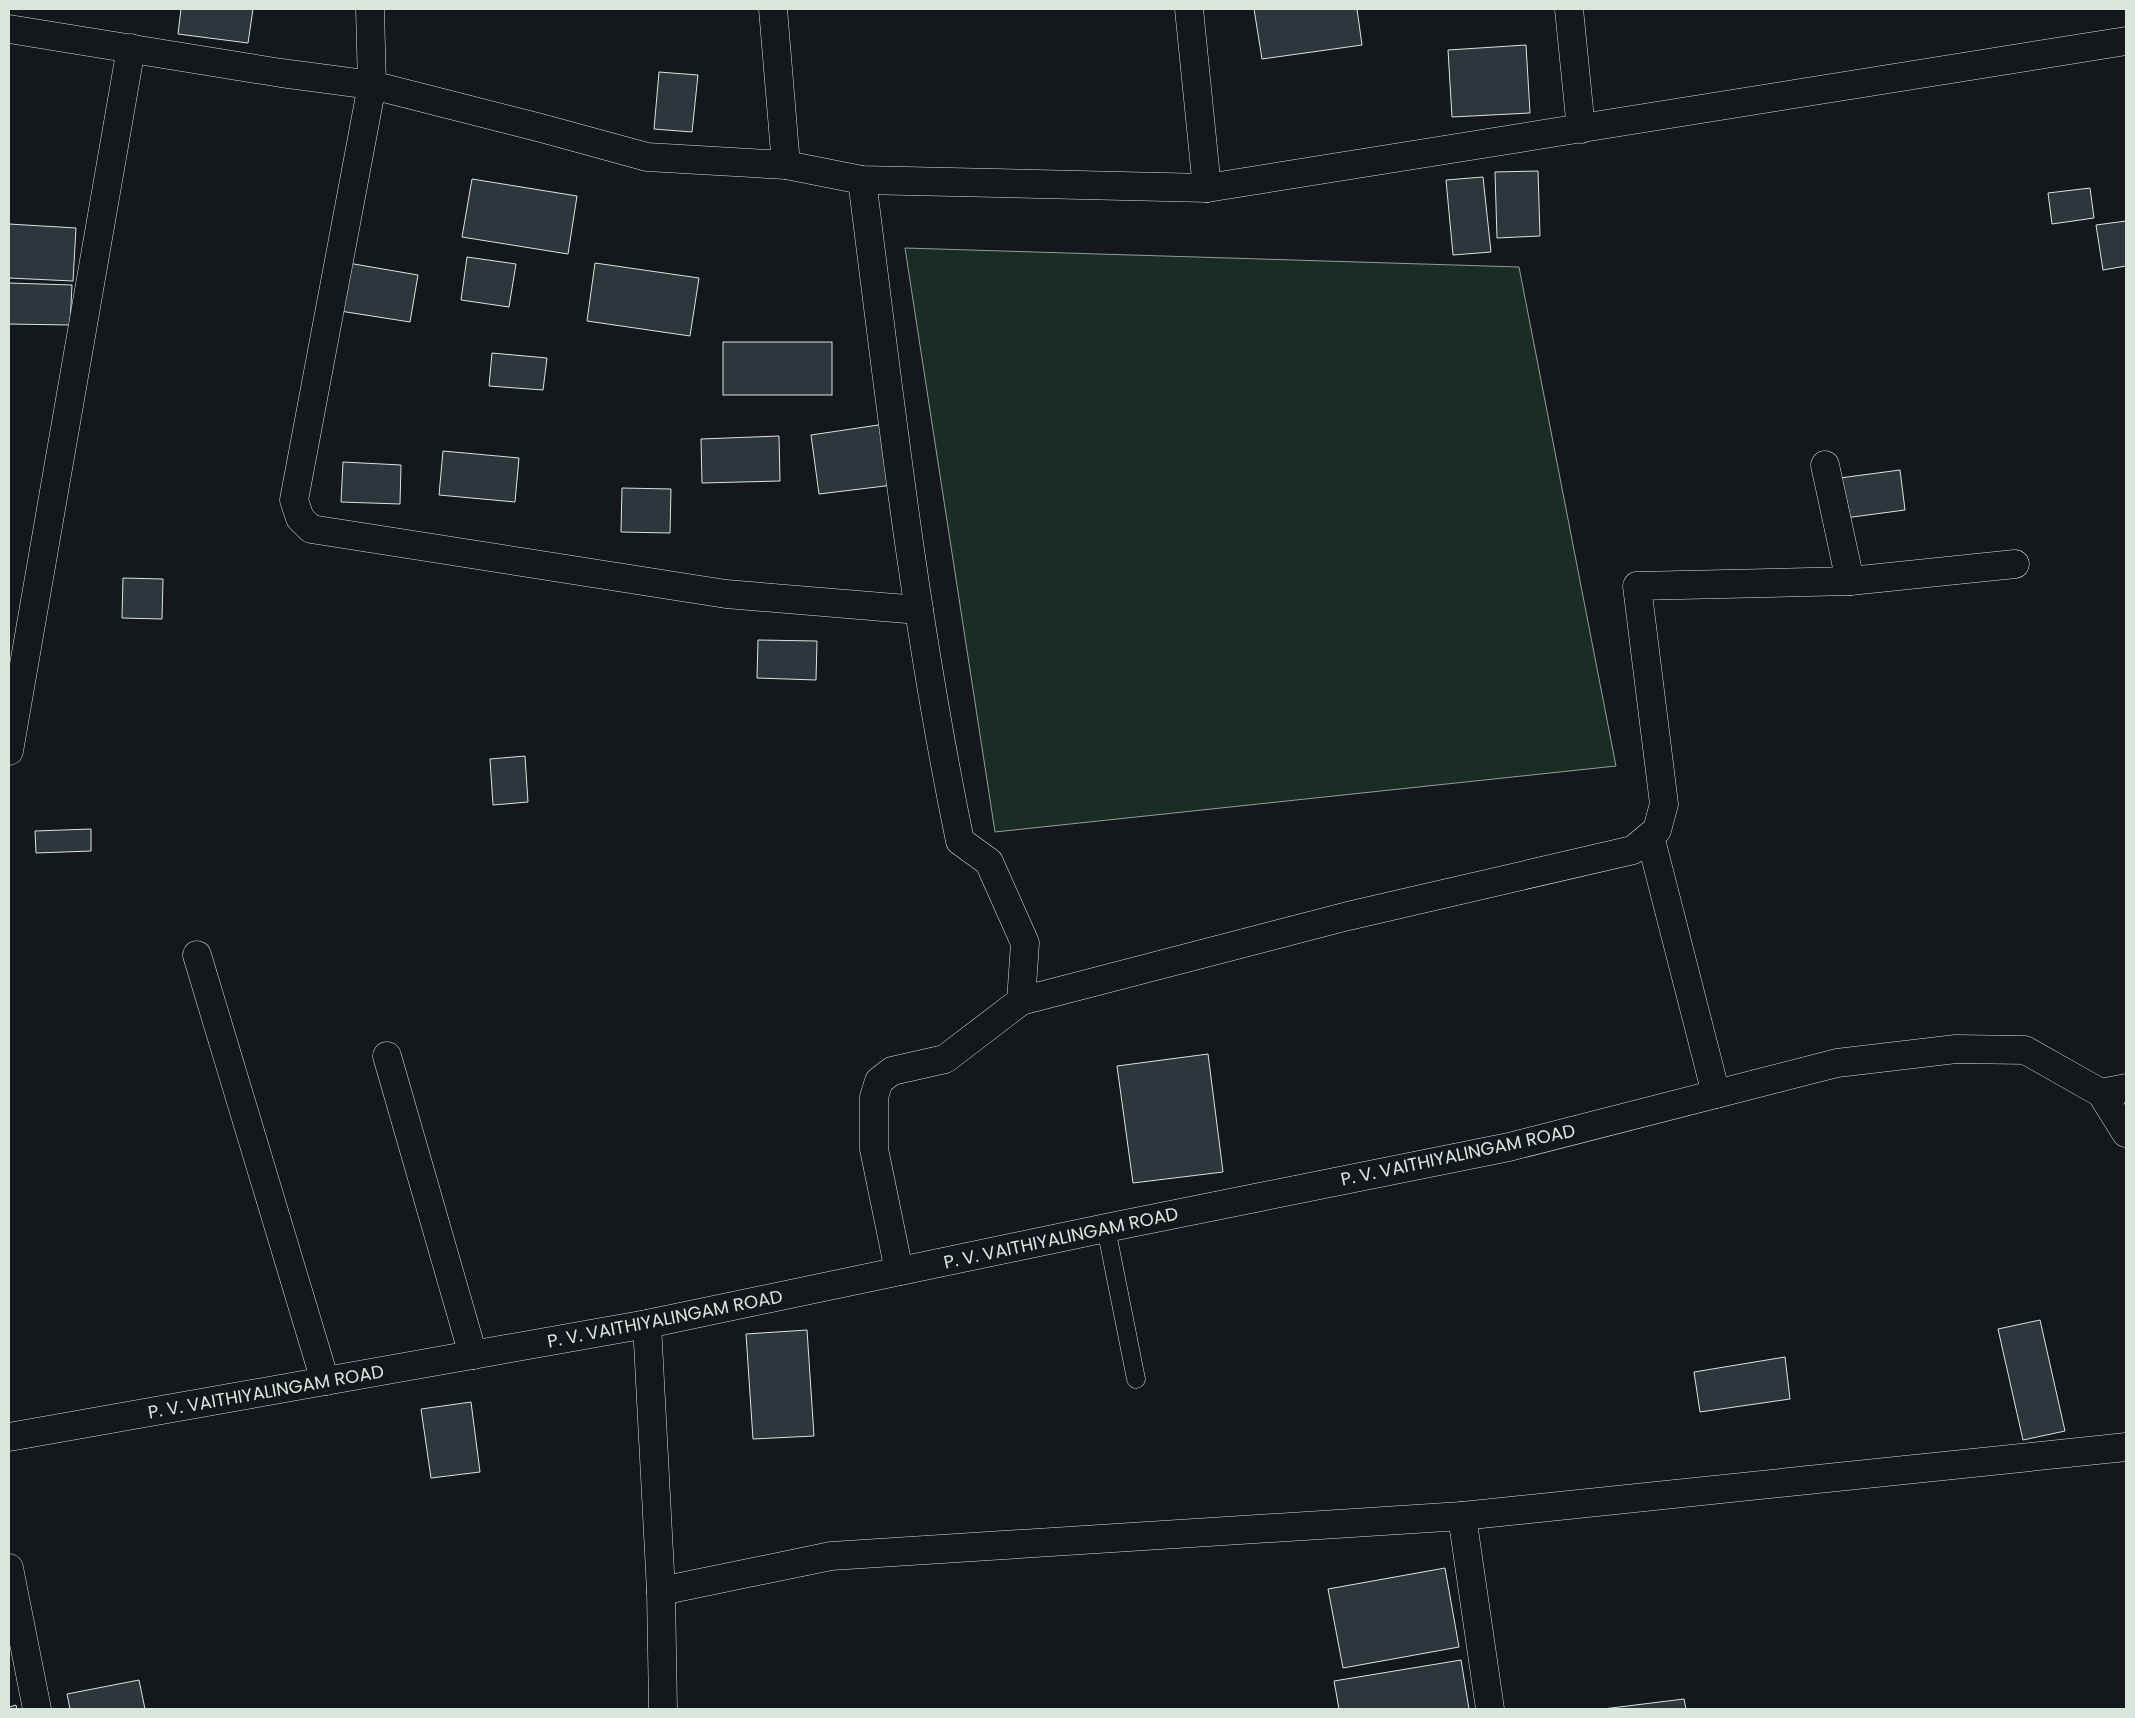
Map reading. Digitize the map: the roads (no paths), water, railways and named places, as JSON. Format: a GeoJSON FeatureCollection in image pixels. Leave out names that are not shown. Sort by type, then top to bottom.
{"type":"FeatureCollection","features":[{"type":"Feature","properties":{"kind":"street"},"geometry":{"type":"LineString","coordinates":[[370,9],[372,85],[294,500],[300,518],[311,529],[726,594],[919,610]]}},
{"type":"Feature","properties":{"kind":"street"},"geometry":{"type":"LineString","coordinates":[[773,9],[786,165]]}},
{"type":"Feature","properties":{"kind":"street"},"geometry":{"type":"LineString","coordinates":[[1189,9],[1207,188]]}},
{"type":"Feature","properties":{"kind":"street"},"geometry":{"type":"LineString","coordinates":[[1569,9],[1581,129]]}},
{"type":"Feature","properties":{"kind":"street"},"geometry":{"type":"LineString","coordinates":[[9,29],[281,74],[372,85],[647,157],[786,165],[862,180],[1207,188],[2126,42]]}},
{"type":"Feature","properties":{"kind":"street"},"geometry":{"type":"LineString","coordinates":[[9,751],[131,48]]}},
{"type":"Feature","properties":{"kind":"street"},"geometry":{"type":"LineString","coordinates":[[862,180],[919,610],[939,738],[960,841],[989,862],[1025,943],[1021,1001]]}},
{"type":"Feature","properties":{"kind":"street"},"geometry":{"type":"LineString","coordinates":[[1825,465],[1850,581]]}},
{"type":"Feature","properties":{"kind":"street"},"geometry":{"type":"LineString","coordinates":[[899,1272],[874,1148],[874,1097],[879,1081],[892,1071],[945,1059],[1021,1001],[1348,916],[1633,850],[1657,830],[1664,804],[1637,586],[1850,581],[2015,564]]}},
{"type":"Feature","properties":{"kind":"street"},"geometry":{"type":"LineString","coordinates":[[1650,836],[1716,1094]]}},
{"type":"Feature","properties":{"kind":"street"},"geometry":{"type":"LineString","coordinates":[[197,955],[325,1382]]}},
{"type":"Feature","properties":{"kind":"street","name":"P. V. VAITHIYALINGAM ROAD"},"geometry":{"type":"LineString","coordinates":[[9,1437],[647,1324],[1106,1228],[1509,1147],[1837,1062],[1956,1049],[2025,1050],[2113,1091]]}},
{"type":"Feature","properties":{"kind":"street"},"geometry":{"type":"LineString","coordinates":[[387,1056],[473,1356]]}},
{"type":"Feature","properties":{"kind":"street"},"geometry":{"type":"LineString","coordinates":[[2113,1091],[2126,1133]]}},
{"type":"Feature","properties":{"kind":"street"},"geometry":{"type":"LineString","coordinates":[[647,1324],[661,1591],[664,1709]]}},
{"type":"Feature","properties":{"kind":"street"},"geometry":{"type":"LineString","coordinates":[[661,1591],[831,1556],[1462,1516],[2126,1447]]}},
{"type":"Feature","properties":{"kind":"street"},"geometry":{"type":"LineString","coordinates":[[1462,1516],[1490,1709]]}},
{"type":"Feature","properties":{"kind":"street"},"geometry":{"type":"LineString","coordinates":[[9,1568],[37,1709]]}},
{"type":"Feature","properties":{"kind":"lane"},"geometry":{"type":"LineString","coordinates":[[1106,1228],[1136,1379]]}}]}
